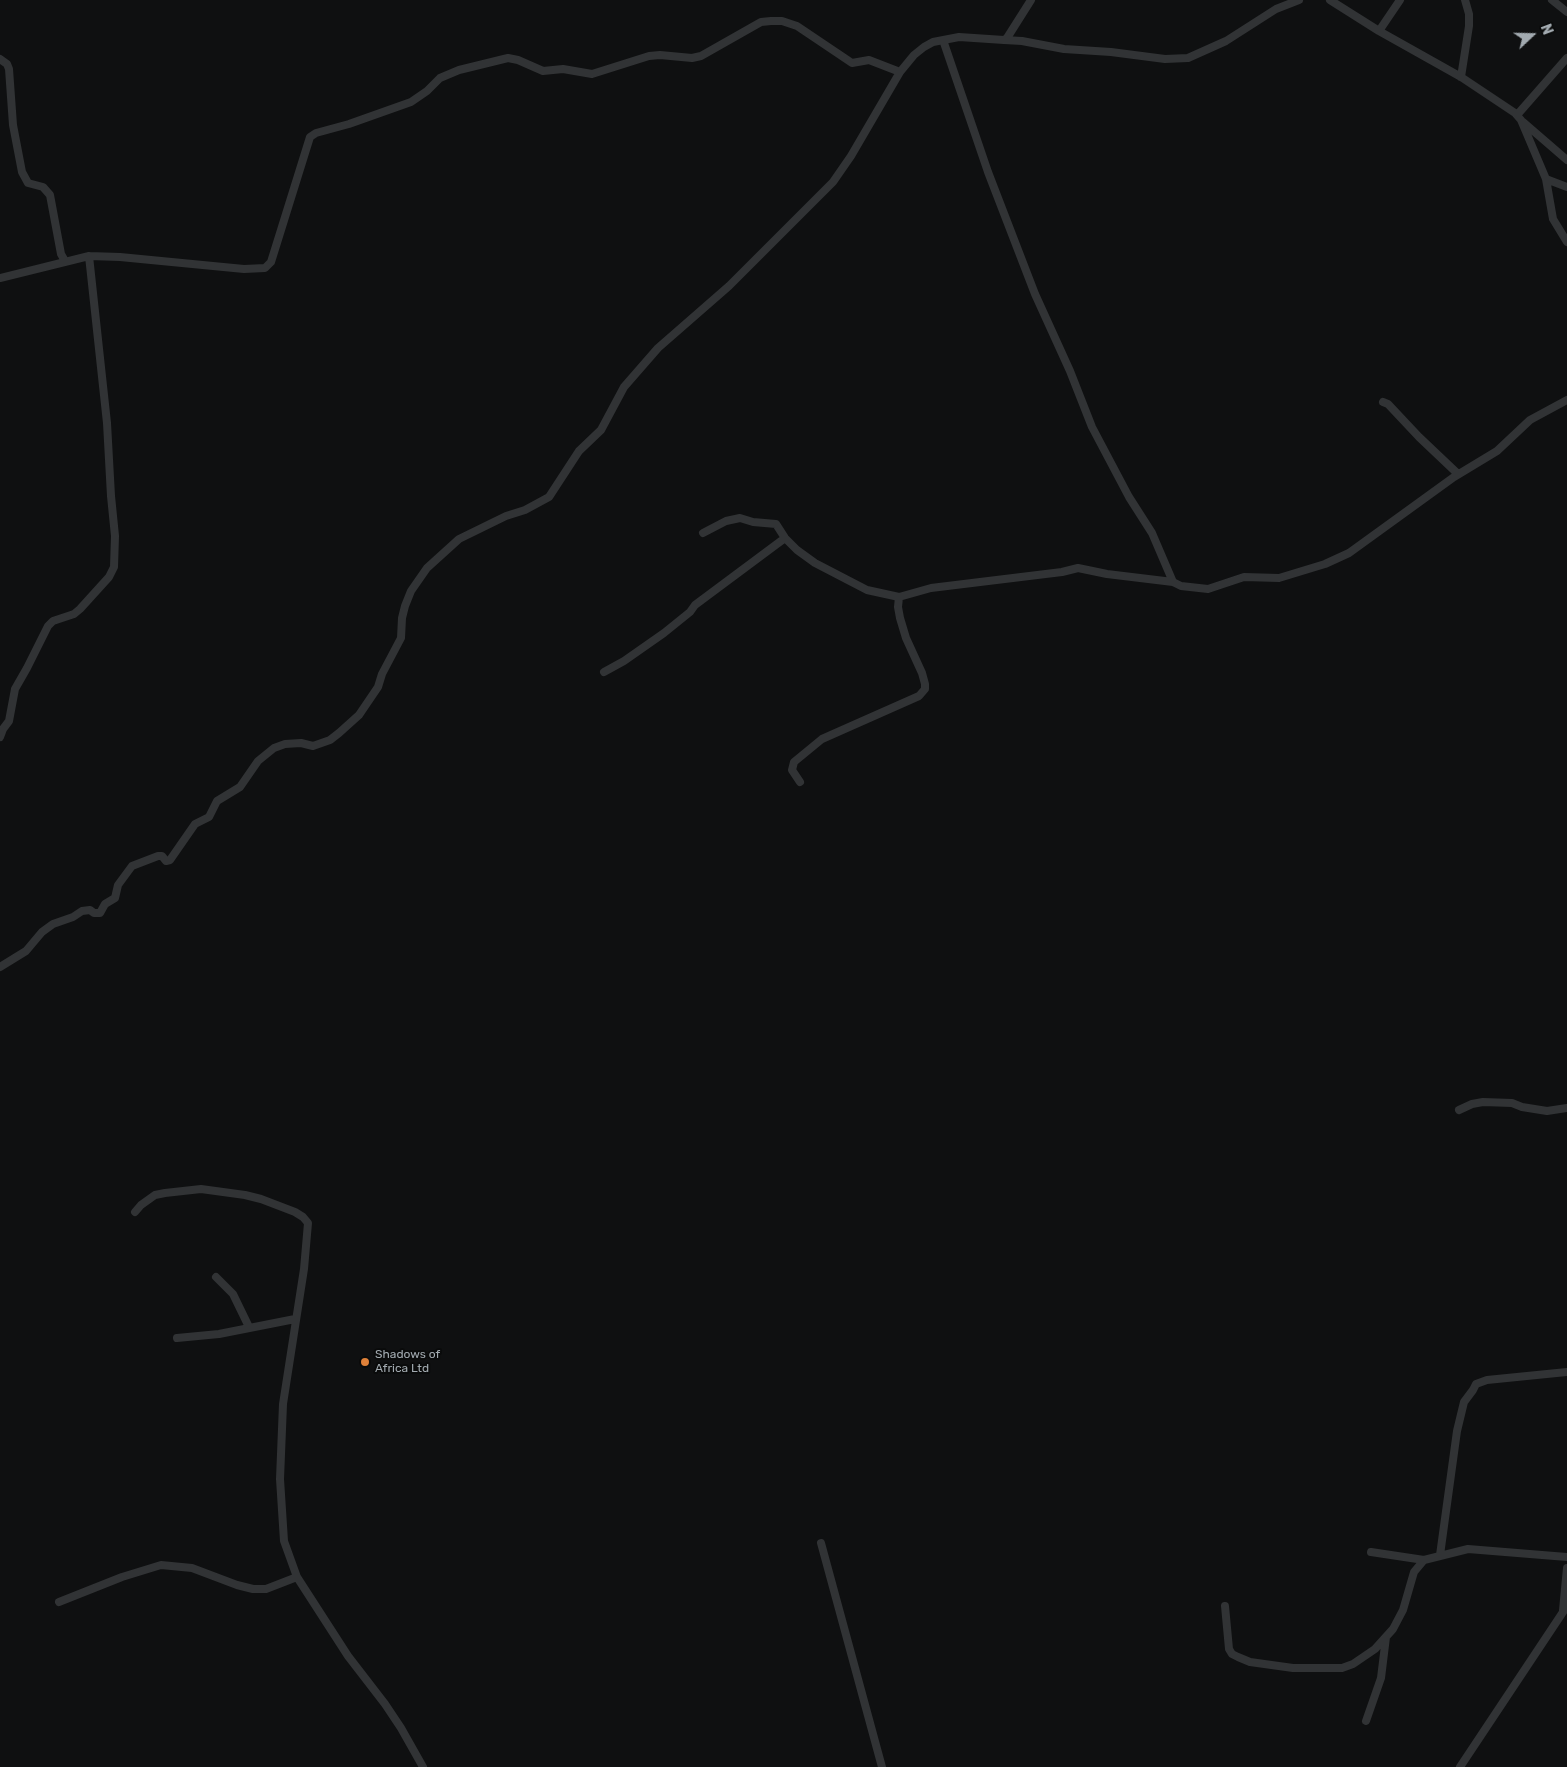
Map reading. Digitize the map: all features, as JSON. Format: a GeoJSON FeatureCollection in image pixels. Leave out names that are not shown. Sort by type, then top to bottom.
{"type":"FeatureCollection","features":[{"type":"Feature","properties":{"kind":"street"},"geometry":{"type":"LineString","coordinates":[[1004,40],[1031,0]]}},
{"type":"Feature","properties":{"kind":"street"},"geometry":{"type":"LineString","coordinates":[[0,967],[26,951],[42,932],[52,924],[73,917],[82,911],[100,912],[104,904],[115,898],[118,885],[132,866],[158,856],[162,856],[165,861],[170,860],[195,824],[209,817],[217,801],[240,787],[258,761],[274,748],[285,744],[301,743],[313,746],[330,740],[359,714],[378,687],[382,674],[398,646],[401,638],[405,606],[411,591],[428,568],[459,539],[506,516],[525,510],[549,497],[579,451],[601,430],[624,387],[652,354],[729,286],[833,182],[851,156],[900,72],[914,55],[924,47],[943,40],[966,37],[1022,41],[1064,49],[1111,52],[1165,59],[1188,58],[1194,57],[1226,41],[1276,10],[1299,0]]}},
{"type":"Feature","properties":{"kind":"street"},"geometry":{"type":"LineString","coordinates":[[1330,0],[1379,31],[1461,77],[1519,118],[1567,160]]}},
{"type":"Feature","properties":{"kind":"street"},"geometry":{"type":"LineString","coordinates":[[1379,31],[1400,0]]}},
{"type":"Feature","properties":{"kind":"street"},"geometry":{"type":"LineString","coordinates":[[1461,77],[1469,26],[1469,14],[1465,0]]}},
{"type":"Feature","properties":{"kind":"street"},"geometry":{"type":"LineString","coordinates":[[1552,0],[1567,12]]}},
{"type":"Feature","properties":{"kind":"street"},"geometry":{"type":"LineString","coordinates":[[0,278],[88,256],[120,257],[244,269],[265,268],[271,262],[310,137],[316,133],[349,124],[411,102],[427,92],[440,78],[459,70],[502,59],[518,60],[543,71],[563,69],[592,74],[649,56],[660,55],[692,58],[701,56],[761,22],[771,21],[797,26],[852,62],[870,60],[900,72]]}},
{"type":"Feature","properties":{"kind":"street"},"geometry":{"type":"LineString","coordinates":[[943,40],[988,172],[1035,294],[1070,371],[1092,427],[1129,497],[1152,533],[1173,582]]}},
{"type":"Feature","properties":{"kind":"street"},"geometry":{"type":"LineString","coordinates":[[1519,118],[1567,58]]}},
{"type":"Feature","properties":{"kind":"street"},"geometry":{"type":"LineString","coordinates":[[0,59],[9,69],[12,125],[22,172],[28,183],[43,187],[50,195],[61,254],[66,261]]}},
{"type":"Feature","properties":{"kind":"street"},"geometry":{"type":"LineString","coordinates":[[1519,118],[1546,179],[1553,219],[1567,242]]}},
{"type":"Feature","properties":{"kind":"street"},"geometry":{"type":"LineString","coordinates":[[1546,179],[1567,187]]}},
{"type":"Feature","properties":{"kind":"street"},"geometry":{"type":"LineString","coordinates":[[0,737],[9,721],[14,689],[48,626],[80,610],[109,577],[114,566],[115,536],[107,423],[88,256]]}},
{"type":"Feature","properties":{"kind":"street"},"geometry":{"type":"LineString","coordinates":[[703,533],[726,521],[740,518],[753,522],[776,524],[785,538],[806,556],[845,580],[867,590],[899,597],[931,588],[1062,572],[1078,568],[1208,589],[1237,578],[1279,578],[1325,564],[1349,553],[1458,474],[1497,451],[1530,420],[1567,400]]}},
{"type":"Feature","properties":{"kind":"street"},"geometry":{"type":"LineString","coordinates":[[1383,402],[1388,404],[1458,474]]}},
{"type":"Feature","properties":{"kind":"street"},"geometry":{"type":"LineString","coordinates":[[604,672],[664,633],[690,612],[695,605],[785,538]]}},
{"type":"Feature","properties":{"kind":"street"},"geometry":{"type":"LineString","coordinates":[[800,782],[792,770],[794,762],[822,739],[918,696],[925,689],[922,673],[900,618],[899,597]]}},
{"type":"Feature","properties":{"kind":"street"},"geometry":{"type":"LineString","coordinates":[[1459,1110],[1472,1104],[1483,1102],[1512,1103],[1522,1107],[1547,1111],[1567,1108]]}},
{"type":"Feature","properties":{"kind":"street"},"geometry":{"type":"LineString","coordinates":[[136,1212],[141,1205],[155,1195],[201,1190],[261,1199],[295,1212],[303,1217],[308,1224],[309,1228],[282,1404],[280,1479],[284,1541],[297,1577],[348,1656],[401,1728],[423,1767]]}},
{"type":"Feature","properties":{"kind":"street"},"geometry":{"type":"LineString","coordinates":[[216,1277],[234,1294],[249,1327]]}},
{"type":"Feature","properties":{"kind":"street"},"geometry":{"type":"LineString","coordinates":[[177,1338],[201,1336],[295,1320]]}},
{"type":"Feature","properties":{"kind":"street"},"geometry":{"type":"LineString","coordinates":[[1440,1555],[1457,1430],[1464,1402],[1476,1384],[1486,1380],[1567,1372]]}},
{"type":"Feature","properties":{"kind":"street"},"geometry":{"type":"LineString","coordinates":[[821,1543],[882,1767]]}},
{"type":"Feature","properties":{"kind":"street"},"geometry":{"type":"LineString","coordinates":[[1371,1552],[1424,1560],[1468,1549],[1567,1557]]}},
{"type":"Feature","properties":{"kind":"street"},"geometry":{"type":"LineString","coordinates":[[1225,1606],[1229,1649],[1235,1656],[1250,1662],[1293,1668],[1342,1668],[1358,1662],[1375,1649],[1386,1637],[1400,1616],[1414,1572],[1424,1560]]}},
{"type":"Feature","properties":{"kind":"street"},"geometry":{"type":"LineString","coordinates":[[59,1602],[129,1574],[161,1565],[192,1568],[253,1589],[266,1589],[297,1577]]}},
{"type":"Feature","properties":{"kind":"street"},"geometry":{"type":"LineString","coordinates":[[1460,1767],[1565,1609],[1567,1568]]}},
{"type":"Feature","properties":{"kind":"street"},"geometry":{"type":"LineString","coordinates":[[1366,1721],[1380,1678],[1386,1637]]}},
{"type":"Feature","properties":{"kind":"place","name":"Shadows of Africa Ltd"},"geometry":{"type":"Point","coordinates":[365,1362]}}]}
